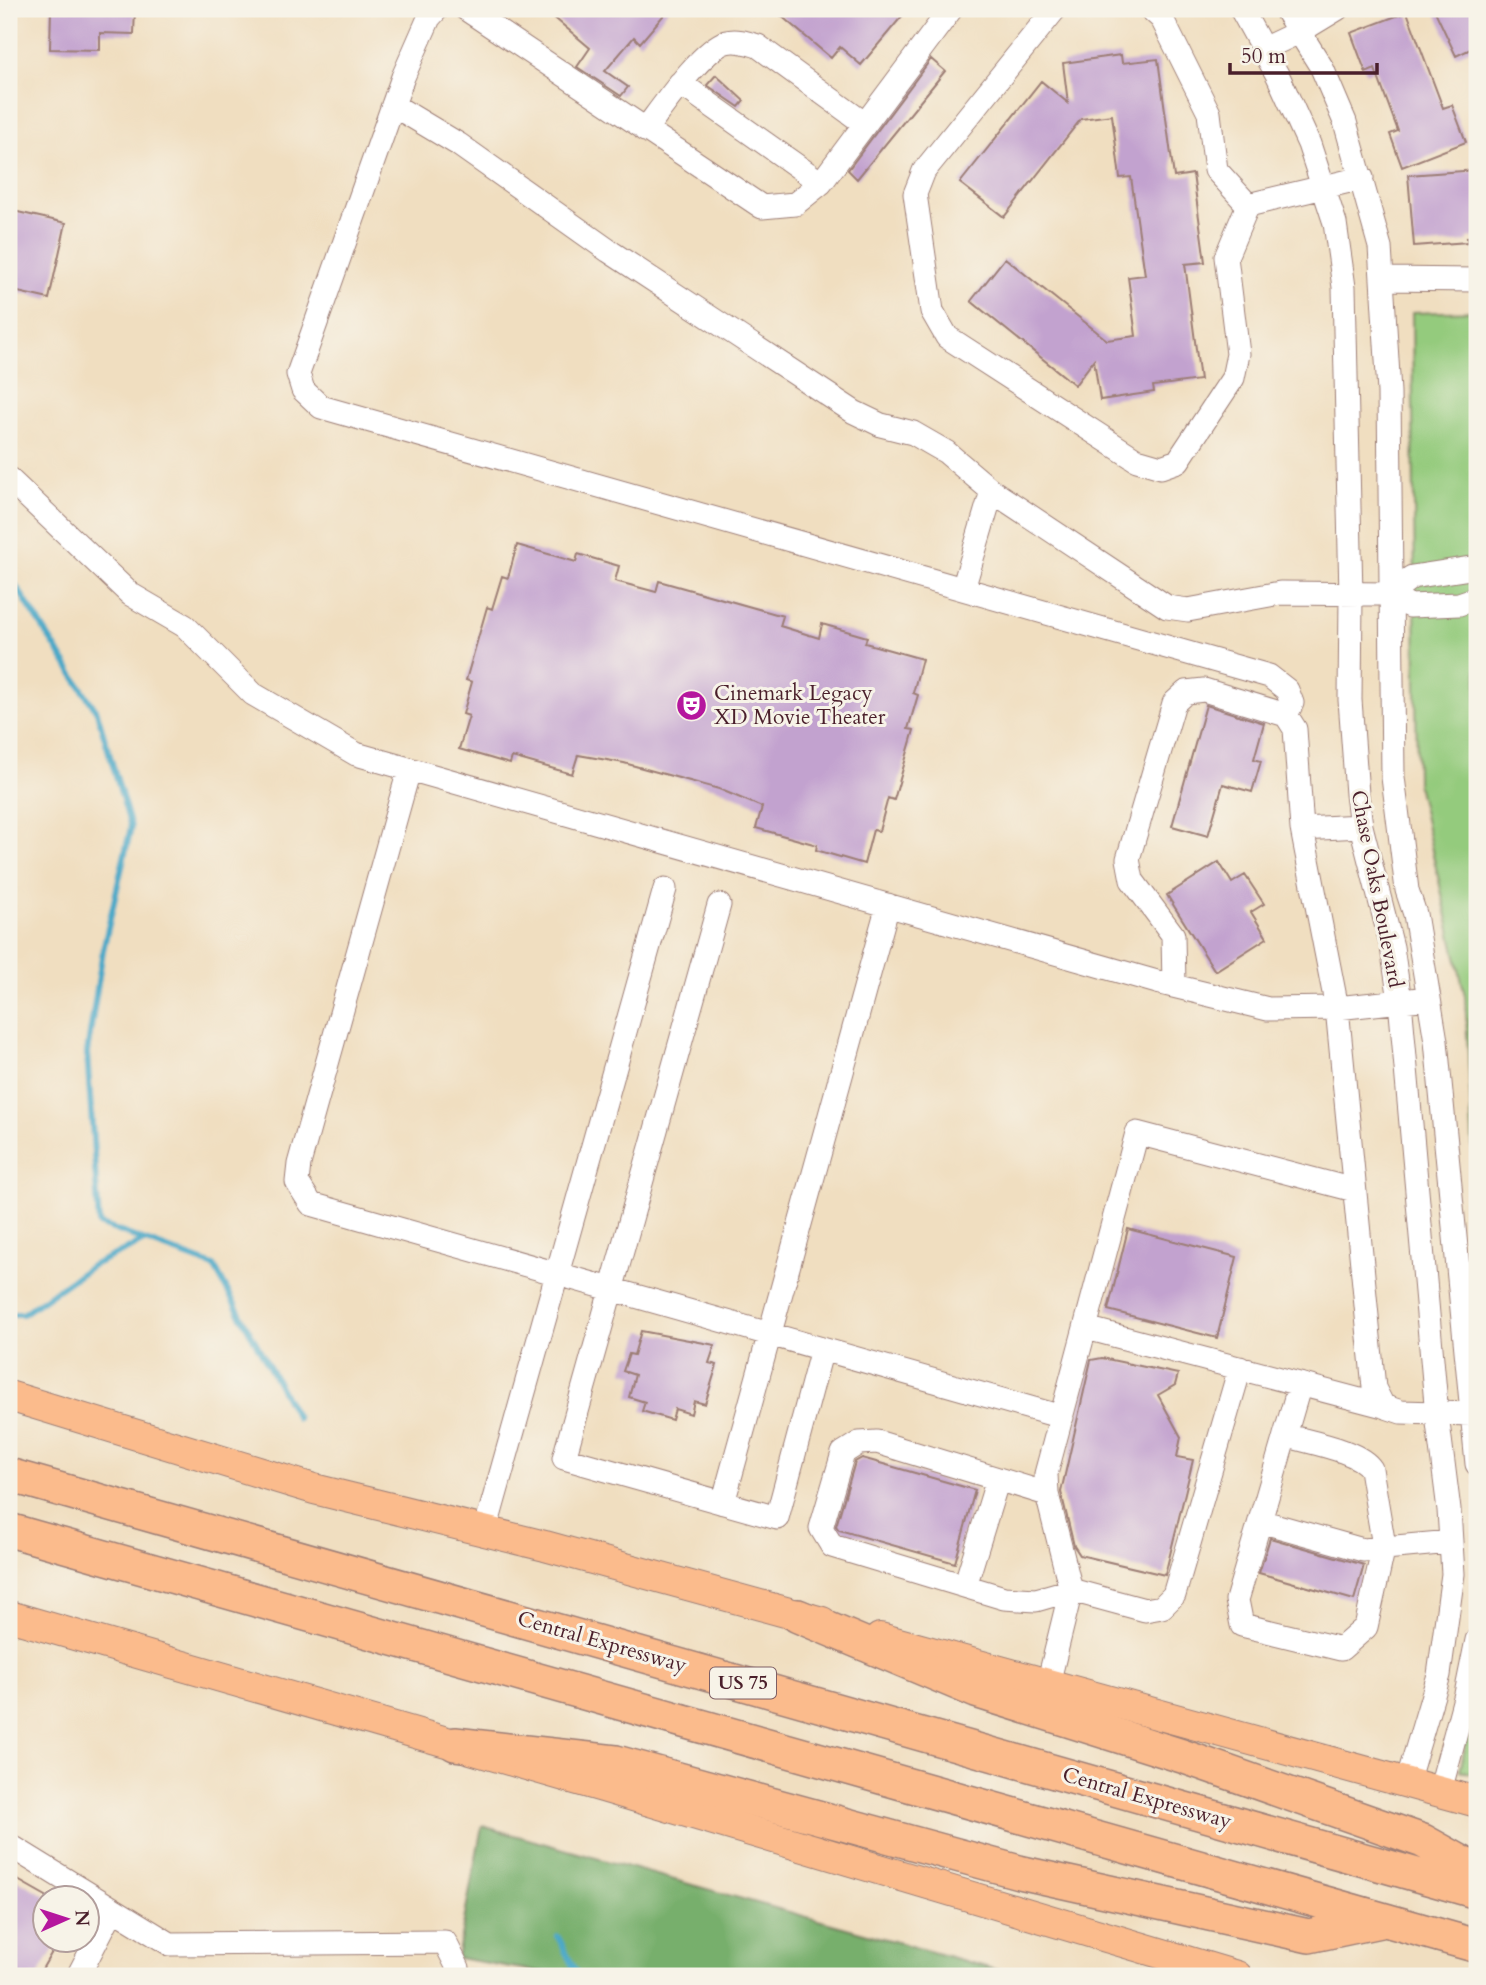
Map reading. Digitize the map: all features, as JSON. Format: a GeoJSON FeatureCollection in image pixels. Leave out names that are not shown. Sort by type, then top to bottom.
{"type":"FeatureCollection","features":[{"type":"Feature","properties":{"kind":"highway","name":"Central Expressway"},"geometry":{"type":"LineString","coordinates":[[9,1475],[1477,1892]]}},
{"type":"Feature","properties":{"kind":"highway","name":"US 75"},"geometry":{"type":"LineString","coordinates":[[9,1530],[1477,1946]]}},
{"type":"Feature","properties":{"kind":"highway"},"geometry":{"type":"LineString","coordinates":[[798,1616],[976,1691],[1182,1756],[1423,1841],[1477,1871]]}},
{"type":"Feature","properties":{"kind":"highway"},"geometry":{"type":"LineString","coordinates":[[455,1744],[616,1762],[1019,1872],[1310,1936],[1385,1920]]}},
{"type":"Feature","properties":{"kind":"main road"},"geometry":{"type":"LineString","coordinates":[[9,1396],[314,1489],[485,1531],[1477,1802]]}},
{"type":"Feature","properties":{"kind":"main road"},"geometry":{"type":"LineString","coordinates":[[9,1616],[455,1744],[1237,1976]]}},
{"type":"Feature","properties":{"kind":"street"},"geometry":{"type":"LineString","coordinates":[[437,9],[429,18],[393,105],[298,374],[303,390],[321,407],[1269,676],[1287,690],[1292,703],[1286,715]]}},
{"type":"Feature","properties":{"kind":"street"},"geometry":{"type":"LineString","coordinates":[[466,9],[762,207],[794,204],[821,183],[951,9]]}},
{"type":"Feature","properties":{"kind":"street"},"geometry":{"type":"LineString","coordinates":[[1055,9],[924,171],[915,194],[932,311],[947,337],[1137,460],[1161,467],[1178,461],[1233,378],[1238,354],[1226,257],[1248,205]]}},
{"type":"Feature","properties":{"kind":"street"},"geometry":{"type":"LineString","coordinates":[[1152,9],[1162,19],[1209,113],[1216,170],[1248,205]]}},
{"type":"Feature","properties":{"kind":"street","name":"Chase Oaks Boulevard"},"geometry":{"type":"LineString","coordinates":[[1241,9],[1264,49],[1325,187],[1335,223],[1344,287],[1351,596],[1350,701],[1361,826],[1392,947],[1400,1001],[1453,1574],[1439,1675],[1407,1782]]}},
{"type":"Feature","properties":{"kind":"street","name":"Chase Oaks Boulevard"},"geometry":{"type":"LineString","coordinates":[[1285,9],[1322,68],[1345,122],[1380,247],[1389,392],[1393,777],[1407,890],[1415,914],[1429,998],[1477,1464]]}},
{"type":"Feature","properties":{"kind":"street"},"geometry":{"type":"LineString","coordinates":[[1264,49],[1337,9]]}},
{"type":"Feature","properties":{"kind":"street"},"geometry":{"type":"LineString","coordinates":[[645,130],[681,83],[712,51],[726,42],[742,41],[758,46],[865,124]]}},
{"type":"Feature","properties":{"kind":"street"},"geometry":{"type":"LineString","coordinates":[[681,83],[821,183]]}},
{"type":"Feature","properties":{"kind":"street"},"geometry":{"type":"LineString","coordinates":[[393,105],[457,144],[609,251],[854,412],[881,425],[913,433],[946,452],[992,491],[1167,607],[1188,610],[1280,593],[1351,596],[1389,594],[1410,606],[1459,604],[1477,598]]}},
{"type":"Feature","properties":{"kind":"street"},"geometry":{"type":"LineString","coordinates":[[1248,205],[1362,177]]}},
{"type":"Feature","properties":{"kind":"street"},"geometry":{"type":"LineString","coordinates":[[1383,279],[1477,280]]}},
{"type":"Feature","properties":{"kind":"street"},"geometry":{"type":"LineString","coordinates":[[9,479],[130,594],[185,626],[253,694],[356,754],[1174,986],[1268,1009],[1337,1008],[1429,998]]}},
{"type":"Feature","properties":{"kind":"street"},"geometry":{"type":"LineString","coordinates":[[962,589],[992,491]]}},
{"type":"Feature","properties":{"kind":"street"},"geometry":{"type":"LineString","coordinates":[[1389,594],[1412,577],[1477,567]]}},
{"type":"Feature","properties":{"kind":"street"},"geometry":{"type":"LineString","coordinates":[[1174,986],[1173,935],[1132,880],[1128,859],[1174,703],[1186,692],[1204,690],[1286,715],[1295,729],[1302,829],[1337,1008],[1374,1388],[1383,1406]]}},
{"type":"Feature","properties":{"kind":"street"},"geometry":{"type":"LineString","coordinates":[[409,769],[299,1164],[297,1182],[311,1204],[1062,1417]]}},
{"type":"Feature","properties":{"kind":"street"},"geometry":{"type":"LineString","coordinates":[[1302,829],[1361,826]]}},
{"type":"Feature","properties":{"kind":"street"},"geometry":{"type":"LineString","coordinates":[[485,1531],[665,889]]}},
{"type":"Feature","properties":{"kind":"street"},"geometry":{"type":"LineString","coordinates":[[719,905],[564,1458],[777,1518],[822,1349]]}},
{"type":"Feature","properties":{"kind":"street"},"geometry":{"type":"LineString","coordinates":[[723,1503],[888,905]]}},
{"type":"Feature","properties":{"kind":"street"},"geometry":{"type":"LineString","coordinates":[[1048,1685],[1072,1590],[1047,1494],[1046,1474],[1137,1133],[1354,1190]]}},
{"type":"Feature","properties":{"kind":"street"},"geometry":{"type":"LineString","coordinates":[[1086,1328],[1401,1412],[1472,1414]]}},
{"type":"Feature","properties":{"kind":"street"},"geometry":{"type":"LineString","coordinates":[[1047,1494],[877,1442],[859,1443],[843,1453],[821,1528],[832,1546],[1004,1598],[1036,1600],[1072,1590],[1145,1610],[1162,1607],[1174,1595],[1240,1368]]}},
{"type":"Feature","properties":{"kind":"street"},"geometry":{"type":"LineString","coordinates":[[1285,1435],[1366,1461],[1376,1489],[1384,1546],[1366,1627],[1341,1649],[1242,1625],[1237,1600],[1285,1435],[1300,1384]]}},
{"type":"Feature","properties":{"kind":"street"},"geometry":{"type":"LineString","coordinates":[[965,1586],[998,1479]]}},
{"type":"Feature","properties":{"kind":"street"},"geometry":{"type":"LineString","coordinates":[[1260,1521],[1363,1550],[1451,1542]]}},
{"type":"Feature","properties":{"kind":"street"},"geometry":{"type":"LineString","coordinates":[[1440,1791],[1466,1694],[1477,1640]]}},
{"type":"Feature","properties":{"kind":"street"},"geometry":{"type":"LineString","coordinates":[[9,1845],[170,1944],[445,1942],[458,1968],[458,1976]]}},
{"type":"Feature","properties":{"kind":"street"},"geometry":{"type":"LineString","coordinates":[[78,1976],[113,1909]]}},
{"type":"Feature","properties":{"kind":"green space"},"geometry":{"type":"Polygon","coordinates":[[[1477,311],[1477,1229],[1465,996],[1417,784],[1412,313],[1477,311]]]}},
{"type":"Feature","properties":{"kind":"green space"},"geometry":{"type":"Polygon","coordinates":[[[1477,1693],[1477,1776],[1460,1770],[1477,1693]]]}},
{"type":"Feature","properties":{"kind":"green space"},"geometry":{"type":"Polygon","coordinates":[[[482,1826],[1018,1976],[564,1976],[457,1958],[482,1826]]]}},
{"type":"Feature","properties":{"kind":"building"},"geometry":{"type":"Polygon","coordinates":[[[51,9],[135,9],[134,34],[100,33],[100,50],[50,49],[51,9]]]}},
{"type":"Feature","properties":{"kind":"building"},"geometry":{"type":"Polygon","coordinates":[[[544,9],[669,9],[640,43],[634,37],[605,71],[628,87],[621,96],[577,67],[590,48],[544,9]]]}},
{"type":"Feature","properties":{"kind":"building"},"geometry":{"type":"Polygon","coordinates":[[[773,9],[908,9],[861,65],[840,47],[831,58],[773,9]]]}},
{"type":"Feature","properties":{"kind":"building"},"geometry":{"type":"Polygon","coordinates":[[[1434,9],[1477,9],[1477,46],[1456,56],[1434,9]]]}},
{"type":"Feature","properties":{"kind":"building"},"geometry":{"type":"Polygon","coordinates":[[[1407,12],[1443,108],[1452,105],[1466,142],[1402,167],[1390,134],[1398,131],[1375,69],[1366,73],[1351,33],[1407,12]]]}},
{"type":"Feature","properties":{"kind":"building"},"geometry":{"type":"Polygon","coordinates":[[[1121,55],[1122,63],[1158,59],[1174,177],[1193,174],[1205,262],[1185,264],[1200,380],[1153,386],[1154,392],[1100,400],[1094,360],[1075,385],[971,301],[1005,258],[1107,340],[1136,336],[1128,277],[1145,275],[1131,177],[1120,178],[1112,115],[1081,119],[1004,217],[960,183],[1041,81],[1068,103],[1063,63],[1121,55]]]}},
{"type":"Feature","properties":{"kind":"building"},"geometry":{"type":"Polygon","coordinates":[[[931,59],[945,71],[857,179],[848,170],[931,59]]]}},
{"type":"Feature","properties":{"kind":"building"},"geometry":{"type":"Polygon","coordinates":[[[716,75],[744,101],[739,107],[707,85],[716,75]]]}},
{"type":"Feature","properties":{"kind":"building"},"geometry":{"type":"Polygon","coordinates":[[[1477,170],[1477,237],[1467,238],[1468,242],[1414,246],[1408,175],[1477,170]]]}},
{"type":"Feature","properties":{"kind":"building"},"geometry":{"type":"Polygon","coordinates":[[[9,210],[66,223],[49,299],[9,290],[9,210]]]}},
{"type":"Feature","properties":{"kind":"building","name":"Cinemark Legacy XD Movie Theater"},"geometry":{"type":"Polygon","coordinates":[[[517,545],[576,562],[578,554],[619,566],[615,581],[656,592],[659,581],[783,616],[780,626],[819,638],[822,624],[867,637],[865,643],[922,659],[913,693],[918,695],[908,729],[914,730],[894,800],[888,798],[879,831],[873,830],[864,864],[816,850],[817,845],[756,828],[762,807],[719,789],[624,763],[578,755],[572,774],[512,757],[510,764],[459,749],[469,716],[463,714],[472,682],[466,680],[487,607],[492,609],[502,576],[508,578],[517,545]]]}},
{"type":"Feature","properties":{"kind":"building"},"geometry":{"type":"Polygon","coordinates":[[[1206,705],[1264,723],[1254,759],[1261,761],[1252,792],[1223,784],[1208,836],[1172,826],[1206,705]]]}},
{"type":"Feature","properties":{"kind":"building"},"geometry":{"type":"Polygon","coordinates":[[[1219,862],[1232,883],[1245,875],[1264,904],[1251,912],[1267,938],[1215,971],[1167,895],[1219,862]]]}},
{"type":"Feature","properties":{"kind":"building"},"geometry":{"type":"Polygon","coordinates":[[[1128,1229],[1237,1257],[1217,1338],[1108,1310],[1128,1229]]]}},
{"type":"Feature","properties":{"kind":"building"},"geometry":{"type":"Polygon","coordinates":[[[641,1331],[715,1345],[709,1363],[717,1365],[705,1404],[694,1401],[691,1414],[675,1409],[672,1420],[642,1411],[645,1402],[629,1397],[635,1375],[623,1371],[629,1354],[634,1355],[641,1331]]]}},
{"type":"Feature","properties":{"kind":"building"},"geometry":{"type":"Polygon","coordinates":[[[1102,1358],[1178,1374],[1175,1385],[1158,1395],[1181,1437],[1177,1457],[1193,1460],[1165,1575],[1080,1555],[1074,1546],[1061,1492],[1091,1360],[1102,1358]]]}},
{"type":"Feature","properties":{"kind":"building"},"geometry":{"type":"Polygon","coordinates":[[[862,1458],[975,1490],[955,1563],[839,1530],[836,1526],[855,1462],[862,1458]]]}},
{"type":"Feature","properties":{"kind":"building"},"geometry":{"type":"Polygon","coordinates":[[[1270,1538],[1364,1565],[1354,1600],[1259,1573],[1270,1538]]]}},
{"type":"Feature","properties":{"kind":"building"},"geometry":{"type":"Polygon","coordinates":[[[9,1875],[32,1888],[32,1954],[51,1954],[38,1976],[9,1976],[9,1875]]]}},
{"type":"Feature","properties":{"kind":"waterway"},"geometry":{"type":"LineString","coordinates":[[9,575],[97,712],[131,827],[103,950],[87,1053],[99,1224],[214,1266],[297,1418]]}},
{"type":"Feature","properties":{"kind":"waterway"},"geometry":{"type":"LineString","coordinates":[[9,1314],[23,1314],[93,1265],[145,1241]]}},
{"type":"Feature","properties":{"kind":"waterway"},"geometry":{"type":"LineString","coordinates":[[558,1937],[578,1976]]}},
{"type":"Feature","properties":{"kind":"place","name":"Cinemark Legacy XD Movie Theater"},"geometry":{"type":"Point","coordinates":[691,705]}}]}
